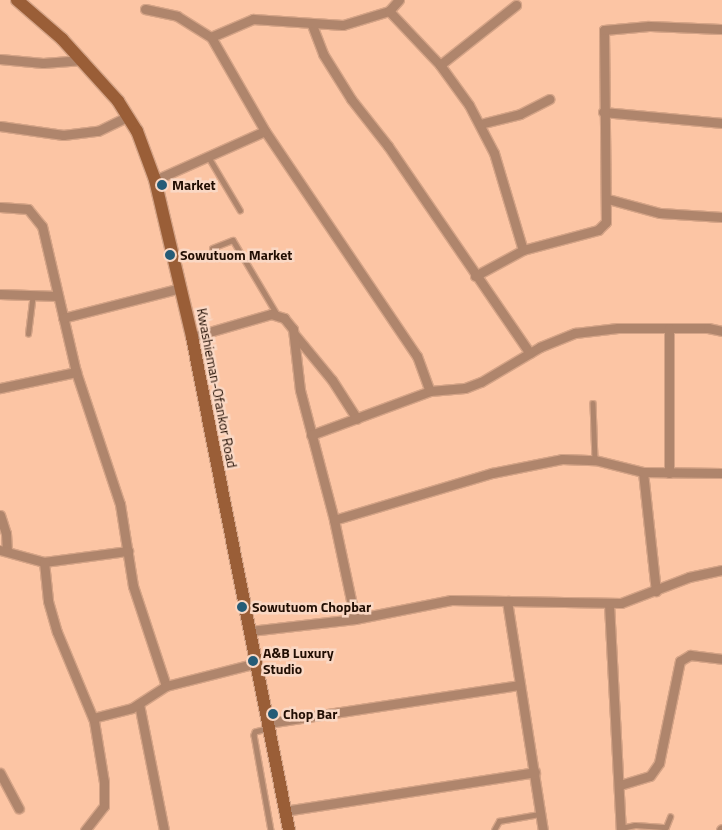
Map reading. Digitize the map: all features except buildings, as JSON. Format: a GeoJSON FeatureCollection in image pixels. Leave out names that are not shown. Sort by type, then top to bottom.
{"type":"FeatureCollection","features":[{"type":"Feature","properties":{"kind":"main road","name":"Kwashieman-Ofankor Road"},"geometry":{"type":"LineString","coordinates":[[16,0],[83,60],[129,116],[154,180],[192,337],[289,830]]}},
{"type":"Feature","properties":{"kind":"street"},"geometry":{"type":"LineString","coordinates":[[211,37],[252,19],[291,20],[312,25],[343,25],[389,10],[400,0]]}},
{"type":"Feature","properties":{"kind":"street"},"geometry":{"type":"LineString","coordinates":[[440,65],[516,6]]}},
{"type":"Feature","properties":{"kind":"street"},"geometry":{"type":"LineString","coordinates":[[145,9],[176,16],[211,37],[265,131],[417,356],[430,391]]}},
{"type":"Feature","properties":{"kind":"street"},"geometry":{"type":"LineString","coordinates":[[389,10],[440,65],[480,124],[503,178],[523,250]]}},
{"type":"Feature","properties":{"kind":"street"},"geometry":{"type":"LineString","coordinates":[[312,25],[334,73],[388,146],[475,276],[530,353]]}},
{"type":"Feature","properties":{"kind":"street"},"geometry":{"type":"LineString","coordinates":[[475,276],[523,250],[602,228],[608,216],[603,112],[604,30],[649,26],[722,29]]}},
{"type":"Feature","properties":{"kind":"street"},"geometry":{"type":"LineString","coordinates":[[0,59],[43,62],[83,60]]}},
{"type":"Feature","properties":{"kind":"street"},"geometry":{"type":"LineString","coordinates":[[480,124],[520,114],[549,99]]}},
{"type":"Feature","properties":{"kind":"street"},"geometry":{"type":"LineString","coordinates":[[603,112],[722,123]]}},
{"type":"Feature","properties":{"kind":"street"},"geometry":{"type":"LineString","coordinates":[[0,126],[70,134],[98,131],[129,116]]}},
{"type":"Feature","properties":{"kind":"street"},"geometry":{"type":"LineString","coordinates":[[154,180],[265,131]]}},
{"type":"Feature","properties":{"kind":"street"},"geometry":{"type":"LineString","coordinates":[[608,199],[660,213],[722,217]]}},
{"type":"Feature","properties":{"kind":"street"},"geometry":{"type":"LineString","coordinates":[[0,207],[28,209],[39,219],[76,372],[120,504],[133,586],[166,686]]}},
{"type":"Feature","properties":{"kind":"street"},"geometry":{"type":"LineString","coordinates":[[63,318],[181,288]]}},
{"type":"Feature","properties":{"kind":"street"},"geometry":{"type":"LineString","coordinates":[[0,294],[58,296]]}},
{"type":"Feature","properties":{"kind":"street"},"geometry":{"type":"LineString","coordinates":[[192,337],[264,315],[278,315],[288,322],[295,336],[332,380],[357,419]]}},
{"type":"Feature","properties":{"kind":"street"},"geometry":{"type":"LineString","coordinates":[[669,328],[669,473]]}},
{"type":"Feature","properties":{"kind":"street"},"geometry":{"type":"LineString","coordinates":[[311,435],[430,391],[465,388],[481,382],[530,353],[575,333],[669,328],[722,331]]}},
{"type":"Feature","properties":{"kind":"street"},"geometry":{"type":"LineString","coordinates":[[295,336],[300,390],[334,520],[355,619]]}},
{"type":"Feature","properties":{"kind":"street"},"geometry":{"type":"LineString","coordinates":[[0,388],[76,372]]}},
{"type":"Feature","properties":{"kind":"street"},"geometry":{"type":"LineString","coordinates":[[334,520],[501,471],[562,459],[595,460],[643,472],[722,473]]}},
{"type":"Feature","properties":{"kind":"street"},"geometry":{"type":"LineString","coordinates":[[643,472],[656,591]]}},
{"type":"Feature","properties":{"kind":"street"},"geometry":{"type":"LineString","coordinates":[[0,514],[6,533],[3,551],[29,560],[44,562],[128,551]]}},
{"type":"Feature","properties":{"kind":"street"},"geometry":{"type":"LineString","coordinates":[[44,562],[48,601],[57,632],[92,718],[105,798],[101,811],[90,820],[85,830]]}},
{"type":"Feature","properties":{"kind":"street"},"geometry":{"type":"LineString","coordinates":[[250,631],[355,619],[451,600],[608,604],[656,591],[689,577],[722,570]]}},
{"type":"Feature","properties":{"kind":"street"},"geometry":{"type":"LineString","coordinates":[[507,601],[543,830]]}},
{"type":"Feature","properties":{"kind":"street"},"geometry":{"type":"LineString","coordinates":[[608,604],[620,785],[621,829]]}},
{"type":"Feature","properties":{"kind":"street"},"geometry":{"type":"LineString","coordinates":[[620,785],[650,776],[659,763],[680,662],[690,655],[722,659]]}},
{"type":"Feature","properties":{"kind":"street"},"geometry":{"type":"LineString","coordinates":[[92,718],[139,704],[166,686],[256,663]]}},
{"type":"Feature","properties":{"kind":"street"},"geometry":{"type":"LineString","coordinates":[[268,726],[520,685]]}},
{"type":"Feature","properties":{"kind":"street"},"geometry":{"type":"LineString","coordinates":[[139,704],[164,830]]}},
{"type":"Feature","properties":{"kind":"street"},"geometry":{"type":"LineString","coordinates":[[284,811],[535,772]]}},
{"type":"Feature","properties":{"kind":"street"},"geometry":{"type":"LineString","coordinates":[[0,773],[20,808]]}},
{"type":"Feature","properties":{"kind":"lane"},"geometry":{"type":"LineString","coordinates":[[208,156],[240,210]]}},
{"type":"Feature","properties":{"kind":"lane"},"geometry":{"type":"LineString","coordinates":[[212,248],[233,240],[278,315]]}},
{"type":"Feature","properties":{"kind":"lane"},"geometry":{"type":"LineString","coordinates":[[28,334],[33,295]]}},
{"type":"Feature","properties":{"kind":"lane"},"geometry":{"type":"LineString","coordinates":[[593,403],[595,460]]}},
{"type":"Feature","properties":{"kind":"lane"},"geometry":{"type":"LineString","coordinates":[[268,726],[258,730],[254,735],[271,830]]}},
{"type":"Feature","properties":{"kind":"lane"},"geometry":{"type":"LineString","coordinates":[[494,830],[499,821],[541,814]]}},
{"type":"Feature","properties":{"kind":"lane"},"geometry":{"type":"LineString","coordinates":[[621,829],[635,825],[666,827],[670,817]]}},
{"type":"Feature","properties":{"kind":"place","name":"Market"},"geometry":{"type":"Point","coordinates":[162,185]}},
{"type":"Feature","properties":{"kind":"place","name":"Sowutuom Market"},"geometry":{"type":"Point","coordinates":[170,255]}},
{"type":"Feature","properties":{"kind":"place","name":"Sowutuom Chopbar"},"geometry":{"type":"Point","coordinates":[242,607]}},
{"type":"Feature","properties":{"kind":"place","name":"A&B Luxury Studio"},"geometry":{"type":"Point","coordinates":[253,661]}},
{"type":"Feature","properties":{"kind":"place","name":"Chop Bar"},"geometry":{"type":"Point","coordinates":[273,714]}}]}
